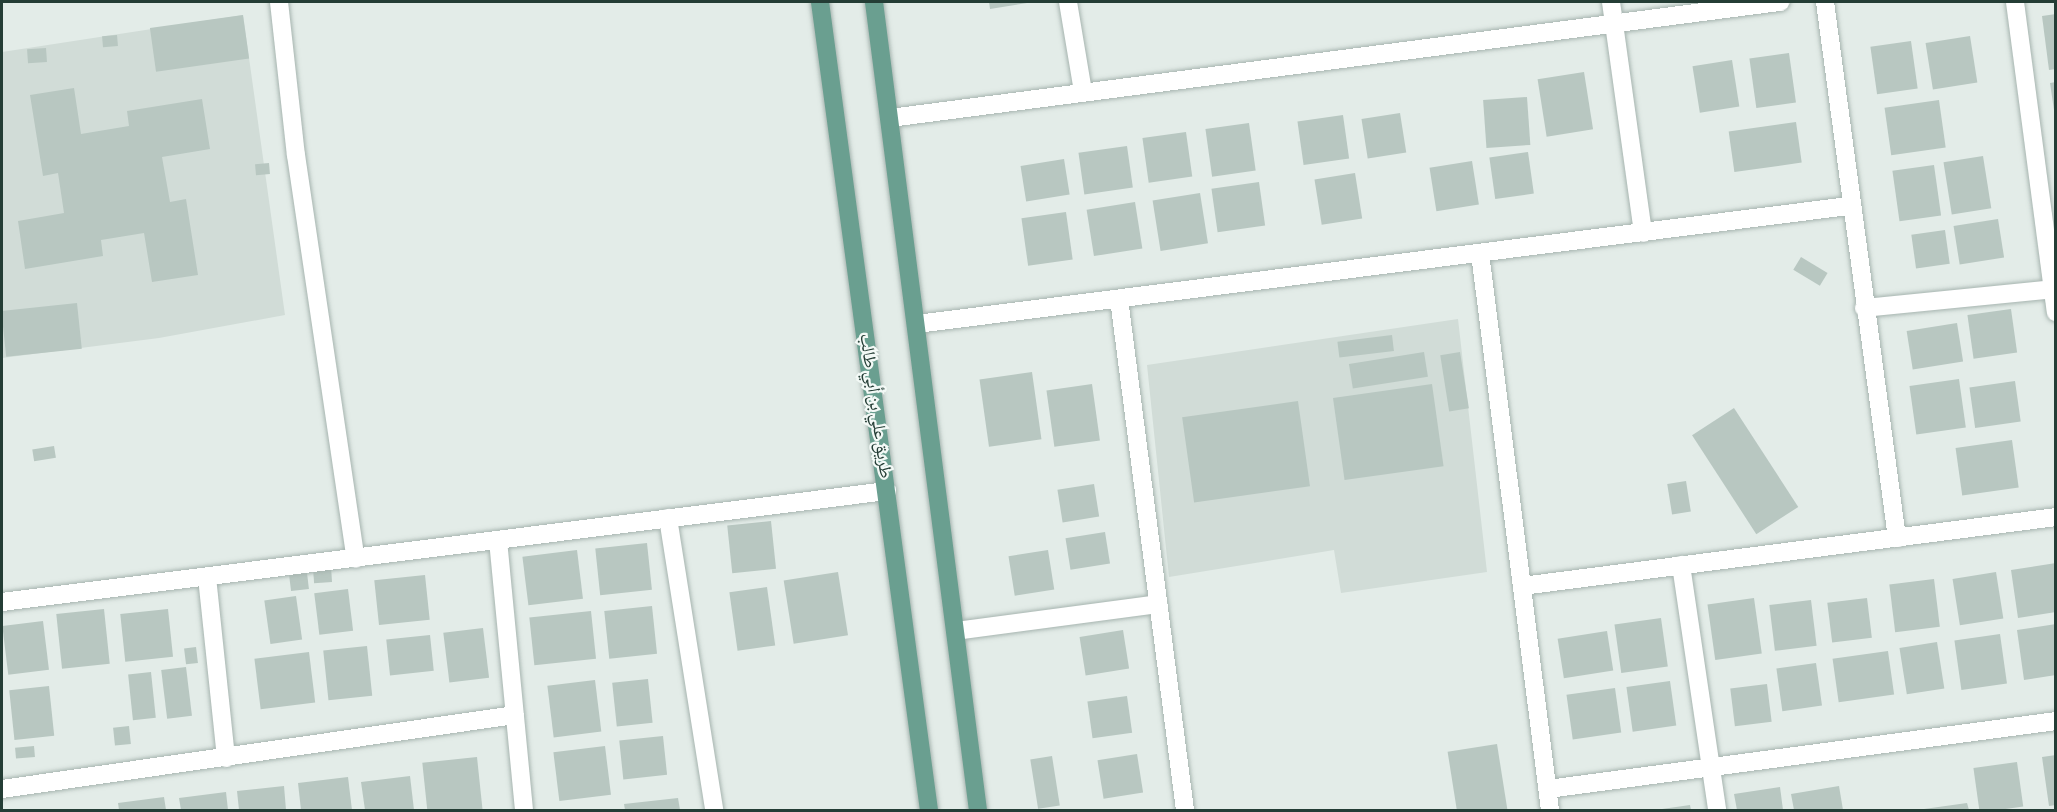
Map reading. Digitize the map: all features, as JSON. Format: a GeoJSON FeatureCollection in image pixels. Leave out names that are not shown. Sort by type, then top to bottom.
{"type":"FeatureCollection","features":[{"type":"Feature","properties":{"kind":"main road","name":"طريق علي بن أبي طالب"},"geometry":{"type":"LineString","coordinates":[[820,2],[929,810]]}},
{"type":"Feature","properties":{"kind":"main road"},"geometry":{"type":"LineString","coordinates":[[874,2],[978,810]]}},
{"type":"Feature","properties":{"kind":"street"},"geometry":{"type":"LineString","coordinates":[[279,2],[296,155],[356,558]]}},
{"type":"Feature","properties":{"kind":"street"},"geometry":{"type":"LineString","coordinates":[[1068,2],[1083,93]]}},
{"type":"Feature","properties":{"kind":"street"},"geometry":{"type":"LineString","coordinates":[[1611,2],[1643,233]]}},
{"type":"Feature","properties":{"kind":"street"},"geometry":{"type":"LineString","coordinates":[[890,118],[1780,2]]}},
{"type":"Feature","properties":{"kind":"street"},"geometry":{"type":"LineString","coordinates":[[1825,2],[1849,206],[1897,538]]}},
{"type":"Feature","properties":{"kind":"street"},"geometry":{"type":"LineString","coordinates":[[2015,2],[2054,290],[2055,312]]}},
{"type":"Feature","properties":{"kind":"street"},"geometry":{"type":"LineString","coordinates":[[917,324],[1849,206]]}},
{"type":"Feature","properties":{"kind":"street"},"geometry":{"type":"LineString","coordinates":[[1480,253],[1550,810]]}},
{"type":"Feature","properties":{"kind":"street"},"geometry":{"type":"LineString","coordinates":[[1864,308],[2054,290]]}},
{"type":"Feature","properties":{"kind":"street"},"geometry":{"type":"LineString","coordinates":[[1119,299],[1185,810]]}},
{"type":"Feature","properties":{"kind":"street"},"geometry":{"type":"LineString","coordinates":[[2,602],[887,491]]}},
{"type":"Feature","properties":{"kind":"street"},"geometry":{"type":"LineString","coordinates":[[1522,586],[2055,517]]}},
{"type":"Feature","properties":{"kind":"street"},"geometry":{"type":"LineString","coordinates":[[668,518],[714,810]]}},
{"type":"Feature","properties":{"kind":"street"},"geometry":{"type":"LineString","coordinates":[[498,540],[524,810]]}},
{"type":"Feature","properties":{"kind":"street"},"geometry":{"type":"LineString","coordinates":[[1681,566],[1717,810]]}},
{"type":"Feature","properties":{"kind":"street"},"geometry":{"type":"LineString","coordinates":[[207,578],[226,758]]}},
{"type":"Feature","properties":{"kind":"street"},"geometry":{"type":"LineString","coordinates":[[956,631],[1158,604]]}},
{"type":"Feature","properties":{"kind":"street"},"geometry":{"type":"LineString","coordinates":[[2,789],[515,715]]}},
{"type":"Feature","properties":{"kind":"street"},"geometry":{"type":"LineString","coordinates":[[1548,789],[2055,721]]}},
{"type":"Feature","properties":{"kind":"shaded area"},"geometry":{"type":"Polygon","coordinates":[[[243,15],[285,315],[159,338],[2,358],[2,52],[243,15]]]}},
{"type":"Feature","properties":{"kind":"shaded area"},"geometry":{"type":"Polygon","coordinates":[[[1458,319],[1487,572],[1341,593],[1334,550],[1169,577],[1147,365],[1458,319]]]}},
{"type":"Feature","properties":{"kind":"building"},"geometry":{"type":"Polygon","coordinates":[[[989,2],[1026,2],[1027,3],[990,9],[989,2]]]}},
{"type":"Feature","properties":{"kind":"building"},"geometry":{"type":"Polygon","coordinates":[[[2056,14],[2056,69],[2049,70],[2042,16],[2056,14]]]}},
{"type":"Feature","properties":{"kind":"building"},"geometry":{"type":"Polygon","coordinates":[[[243,15],[249,59],[156,72],[150,28],[243,15]]]}},
{"type":"Feature","properties":{"kind":"building"},"geometry":{"type":"Polygon","coordinates":[[[117,35],[118,46],[103,47],[102,36],[117,35]]]}},
{"type":"Feature","properties":{"kind":"building"},"geometry":{"type":"Polygon","coordinates":[[[1970,36],[1977,82],[1933,89],[1926,43],[1970,36]]]}},
{"type":"Feature","properties":{"kind":"building"},"geometry":{"type":"Polygon","coordinates":[[[1911,41],[1918,89],[1877,94],[1870,47],[1911,41]]]}},
{"type":"Feature","properties":{"kind":"building"},"geometry":{"type":"Polygon","coordinates":[[[46,48],[47,62],[28,63],[27,49],[46,48]]]}},
{"type":"Feature","properties":{"kind":"building"},"geometry":{"type":"Polygon","coordinates":[[[1789,53],[1796,103],[1756,108],[1749,59],[1789,53]]]}},
{"type":"Feature","properties":{"kind":"building"},"geometry":{"type":"Polygon","coordinates":[[[1732,60],[1739,106],[1700,113],[1692,66],[1732,60]]]}},
{"type":"Feature","properties":{"kind":"building"},"geometry":{"type":"Polygon","coordinates":[[[1584,72],[1593,129],[1547,137],[1538,79],[1584,72]]]}},
{"type":"Feature","properties":{"kind":"building"},"geometry":{"type":"Polygon","coordinates":[[[2056,82],[2056,110],[2054,110],[2050,83],[2056,82]]]}},
{"type":"Feature","properties":{"kind":"building"},"geometry":{"type":"Polygon","coordinates":[[[74,88],[81,134],[129,126],[127,111],[202,99],[210,149],[162,157],[170,202],[186,199],[198,275],[152,282],[144,233],[101,240],[103,256],[25,269],[18,221],[64,213],[58,173],[43,176],[30,95],[74,88]]]}},
{"type":"Feature","properties":{"kind":"building"},"geometry":{"type":"Polygon","coordinates":[[[1527,97],[1530,145],[1486,148],[1483,100],[1527,97]]]}},
{"type":"Feature","properties":{"kind":"building"},"geometry":{"type":"Polygon","coordinates":[[[1939,100],[1946,148],[1891,155],[1885,108],[1939,100]]]}},
{"type":"Feature","properties":{"kind":"building"},"geometry":{"type":"Polygon","coordinates":[[[1400,113],[1406,153],[1368,159],[1361,119],[1400,113]]]}},
{"type":"Feature","properties":{"kind":"building"},"geometry":{"type":"Polygon","coordinates":[[[1343,115],[1349,159],[1304,165],[1297,121],[1343,115]]]}},
{"type":"Feature","properties":{"kind":"building"},"geometry":{"type":"Polygon","coordinates":[[[1796,122],[1802,163],[1734,172],[1729,131],[1796,122]]]}},
{"type":"Feature","properties":{"kind":"building"},"geometry":{"type":"Polygon","coordinates":[[[1249,123],[1256,171],[1212,177],[1205,129],[1249,123]]]}},
{"type":"Feature","properties":{"kind":"building"},"geometry":{"type":"Polygon","coordinates":[[[1186,132],[1192,177],[1149,183],[1142,138],[1186,132]]]}},
{"type":"Feature","properties":{"kind":"building"},"geometry":{"type":"Polygon","coordinates":[[[1127,146],[1133,188],[1084,194],[1078,153],[1127,146]]]}},
{"type":"Feature","properties":{"kind":"building"},"geometry":{"type":"Polygon","coordinates":[[[1528,152],[1534,194],[1495,199],[1489,157],[1528,152]]]}},
{"type":"Feature","properties":{"kind":"building"},"geometry":{"type":"Polygon","coordinates":[[[1983,156],[1991,208],[1952,215],[1943,162],[1983,156]]]}},
{"type":"Feature","properties":{"kind":"building"},"geometry":{"type":"Polygon","coordinates":[[[1064,159],[1070,195],[1026,201],[1021,166],[1064,159]]]}},
{"type":"Feature","properties":{"kind":"building"},"geometry":{"type":"Polygon","coordinates":[[[1472,161],[1479,204],[1436,211],[1430,168],[1472,161]]]}},
{"type":"Feature","properties":{"kind":"building"},"geometry":{"type":"Polygon","coordinates":[[[269,163],[270,174],[256,175],[255,164],[269,163]]]}},
{"type":"Feature","properties":{"kind":"building"},"geometry":{"type":"Polygon","coordinates":[[[1934,165],[1941,216],[1900,221],[1892,171],[1934,165]]]}},
{"type":"Feature","properties":{"kind":"building"},"geometry":{"type":"Polygon","coordinates":[[[1355,173],[1362,218],[1322,225],[1315,179],[1355,173]]]}},
{"type":"Feature","properties":{"kind":"building"},"geometry":{"type":"Polygon","coordinates":[[[1259,182],[1265,226],[1218,232],[1211,189],[1259,182]]]}},
{"type":"Feature","properties":{"kind":"building"},"geometry":{"type":"Polygon","coordinates":[[[1200,193],[1208,243],[1161,251],[1153,201],[1200,193]]]}},
{"type":"Feature","properties":{"kind":"building"},"geometry":{"type":"Polygon","coordinates":[[[1135,202],[1142,248],[1094,256],[1087,210],[1135,202]]]}},
{"type":"Feature","properties":{"kind":"building"},"geometry":{"type":"Polygon","coordinates":[[[1066,212],[1073,260],[1028,266],[1021,218],[1066,212]]]}},
{"type":"Feature","properties":{"kind":"building"},"geometry":{"type":"Polygon","coordinates":[[[1998,219],[2004,258],[1960,265],[1954,226],[1998,219]]]}},
{"type":"Feature","properties":{"kind":"building"},"geometry":{"type":"Polygon","coordinates":[[[1945,230],[1950,264],[1916,268],[1911,235],[1945,230]]]}},
{"type":"Feature","properties":{"kind":"building"},"geometry":{"type":"Polygon","coordinates":[[[1801,257],[1828,273],[1820,286],[1793,270],[1801,257]]]}},
{"type":"Feature","properties":{"kind":"building"},"geometry":{"type":"Polygon","coordinates":[[[77,303],[82,349],[6,357],[2,311],[77,303]]]}},
{"type":"Feature","properties":{"kind":"building"},"geometry":{"type":"Polygon","coordinates":[[[2011,309],[2017,353],[1974,359],[1967,315],[2011,309]]]}},
{"type":"Feature","properties":{"kind":"building"},"geometry":{"type":"Polygon","coordinates":[[[1957,323],[1963,362],[1913,369],[1907,331],[1957,323]]]}},
{"type":"Feature","properties":{"kind":"building"},"geometry":{"type":"Polygon","coordinates":[[[1392,335],[1394,351],[1339,358],[1337,342],[1392,335]]]}},
{"type":"Feature","properties":{"kind":"building"},"geometry":{"type":"Polygon","coordinates":[[[1424,352],[1428,377],[1353,389],[1349,364],[1424,352]]]}},
{"type":"Feature","properties":{"kind":"building"},"geometry":{"type":"Polygon","coordinates":[[[1460,352],[1469,408],[1449,411],[1440,355],[1460,352]]]}},
{"type":"Feature","properties":{"kind":"building"},"geometry":{"type":"Polygon","coordinates":[[[1032,372],[1041,439],[989,447],[980,379],[1032,372]]]}},
{"type":"Feature","properties":{"kind":"building"},"geometry":{"type":"Polygon","coordinates":[[[1959,379],[1966,428],[1916,434],[1909,386],[1959,379]]]}},
{"type":"Feature","properties":{"kind":"building"},"geometry":{"type":"Polygon","coordinates":[[[2015,381],[2021,422],[1975,428],[1969,387],[2015,381]]]}},
{"type":"Feature","properties":{"kind":"building"},"geometry":{"type":"Polygon","coordinates":[[[1092,384],[1100,440],[1054,447],[1046,390],[1092,384]]]}},
{"type":"Feature","properties":{"kind":"building"},"geometry":{"type":"Polygon","coordinates":[[[1432,384],[1444,466],[1345,480],[1333,398],[1432,384]]]}},
{"type":"Feature","properties":{"kind":"building"},"geometry":{"type":"Polygon","coordinates":[[[1298,401],[1310,486],[1194,502],[1182,417],[1298,401]]]}},
{"type":"Feature","properties":{"kind":"building"},"geometry":{"type":"Polygon","coordinates":[[[1734,408],[1798,507],[1756,534],[1692,435],[1734,408]]]}},
{"type":"Feature","properties":{"kind":"building"},"geometry":{"type":"Polygon","coordinates":[[[2012,440],[2019,488],[1962,495],[1956,448],[2012,440]]]}},
{"type":"Feature","properties":{"kind":"building"},"geometry":{"type":"Polygon","coordinates":[[[54,446],[56,458],[34,461],[32,449],[54,446]]]}},
{"type":"Feature","properties":{"kind":"building"},"geometry":{"type":"Polygon","coordinates":[[[1686,481],[1691,512],[1672,515],[1667,484],[1686,481]]]}},
{"type":"Feature","properties":{"kind":"building"},"geometry":{"type":"Polygon","coordinates":[[[1094,484],[1099,517],[1063,522],[1057,490],[1094,484]]]}},
{"type":"Feature","properties":{"kind":"building"},"geometry":{"type":"Polygon","coordinates":[[[771,521],[776,569],[732,573],[727,526],[771,521]]]}},
{"type":"Feature","properties":{"kind":"building"},"geometry":{"type":"Polygon","coordinates":[[[1105,532],[1110,564],[1070,570],[1065,538],[1105,532]]]}},
{"type":"Feature","properties":{"kind":"building"},"geometry":{"type":"Polygon","coordinates":[[[647,543],[652,590],[600,595],[595,548],[647,543]]]}},
{"type":"Feature","properties":{"kind":"building"},"geometry":{"type":"Polygon","coordinates":[[[577,550],[583,599],[528,605],[522,557],[577,550]]]}},
{"type":"Feature","properties":{"kind":"building"},"geometry":{"type":"Polygon","coordinates":[[[1048,550],[1054,590],[1015,596],[1008,556],[1048,550]]]}},
{"type":"Feature","properties":{"kind":"building"},"geometry":{"type":"Polygon","coordinates":[[[2056,563],[2056,612],[2018,618],[2011,570],[2056,563]]]}},
{"type":"Feature","properties":{"kind":"building"},"geometry":{"type":"Polygon","coordinates":[[[331,567],[332,582],[314,583],[313,568],[331,567]]]}},
{"type":"Feature","properties":{"kind":"building"},"geometry":{"type":"Polygon","coordinates":[[[838,572],[848,635],[794,644],[784,581],[838,572]]]}},
{"type":"Feature","properties":{"kind":"building"},"geometry":{"type":"Polygon","coordinates":[[[1996,572],[2003,618],[1960,625],[1953,579],[1996,572]]]}},
{"type":"Feature","properties":{"kind":"building"},"geometry":{"type":"Polygon","coordinates":[[[307,573],[309,589],[291,591],[289,575],[307,573]]]}},
{"type":"Feature","properties":{"kind":"building"},"geometry":{"type":"Polygon","coordinates":[[[425,575],[430,620],[379,625],[374,580],[425,575]]]}},
{"type":"Feature","properties":{"kind":"building"},"geometry":{"type":"Polygon","coordinates":[[[1934,579],[1940,627],[1895,632],[1889,584],[1934,579]]]}},
{"type":"Feature","properties":{"kind":"building"},"geometry":{"type":"Polygon","coordinates":[[[767,587],[775,645],[738,651],[729,592],[767,587]]]}},
{"type":"Feature","properties":{"kind":"building"},"geometry":{"type":"Polygon","coordinates":[[[348,589],[353,631],[319,635],[314,593],[348,589]]]}},
{"type":"Feature","properties":{"kind":"building"},"geometry":{"type":"Polygon","coordinates":[[[296,596],[302,640],[270,644],[264,600],[296,596]]]}},
{"type":"Feature","properties":{"kind":"building"},"geometry":{"type":"Polygon","coordinates":[[[1754,598],[1762,653],[1715,660],[1707,605],[1754,598]]]}},
{"type":"Feature","properties":{"kind":"building"},"geometry":{"type":"Polygon","coordinates":[[[1867,598],[1872,638],[1832,643],[1827,603],[1867,598]]]}},
{"type":"Feature","properties":{"kind":"building"},"geometry":{"type":"Polygon","coordinates":[[[1811,600],[1817,646],[1775,651],[1769,605],[1811,600]]]}},
{"type":"Feature","properties":{"kind":"building"},"geometry":{"type":"Polygon","coordinates":[[[652,606],[657,654],[609,659],[604,611],[652,606]]]}},
{"type":"Feature","properties":{"kind":"building"},"geometry":{"type":"Polygon","coordinates":[[[104,609],[110,664],[62,669],[56,614],[104,609]]]}},
{"type":"Feature","properties":{"kind":"building"},"geometry":{"type":"Polygon","coordinates":[[[168,609],[173,657],[125,662],[120,614],[168,609]]]}},
{"type":"Feature","properties":{"kind":"building"},"geometry":{"type":"Polygon","coordinates":[[[591,611],[596,659],[534,665],[529,617],[591,611]]]}},
{"type":"Feature","properties":{"kind":"building"},"geometry":{"type":"Polygon","coordinates":[[[1661,618],[1668,667],[1621,673],[1614,625],[1661,618]]]}},
{"type":"Feature","properties":{"kind":"building"},"geometry":{"type":"Polygon","coordinates":[[[43,621],[49,670],[8,675],[2,626],[43,621]]]}},
{"type":"Feature","properties":{"kind":"building"},"geometry":{"type":"Polygon","coordinates":[[[2056,624],[2056,675],[2024,680],[2017,630],[2056,624]]]}},
{"type":"Feature","properties":{"kind":"building"},"geometry":{"type":"Polygon","coordinates":[[[483,628],[489,678],[449,683],[443,633],[483,628]]]}},
{"type":"Feature","properties":{"kind":"building"},"geometry":{"type":"Polygon","coordinates":[[[1123,630],[1129,669],[1086,675],[1080,637],[1123,630]]]}},
{"type":"Feature","properties":{"kind":"building"},"geometry":{"type":"Polygon","coordinates":[[[1607,631],[1613,671],[1564,678],[1558,639],[1607,631]]]}},
{"type":"Feature","properties":{"kind":"building"},"geometry":{"type":"Polygon","coordinates":[[[2000,634],[2007,684],[1961,690],[1954,640],[2000,634]]]}},
{"type":"Feature","properties":{"kind":"building"},"geometry":{"type":"Polygon","coordinates":[[[430,635],[434,671],[390,675],[386,640],[430,635]]]}},
{"type":"Feature","properties":{"kind":"building"},"geometry":{"type":"Polygon","coordinates":[[[1937,642],[1944,688],[1907,694],[1899,648],[1937,642]]]}},
{"type":"Feature","properties":{"kind":"building"},"geometry":{"type":"Polygon","coordinates":[[[367,646],[372,696],[328,700],[323,651],[367,646]]]}},
{"type":"Feature","properties":{"kind":"building"},"geometry":{"type":"Polygon","coordinates":[[[196,647],[198,663],[186,664],[184,648],[196,647]]]}},
{"type":"Feature","properties":{"kind":"building"},"geometry":{"type":"Polygon","coordinates":[[[1888,651],[1894,695],[1839,702],[1833,659],[1888,651]]]}},
{"type":"Feature","properties":{"kind":"building"},"geometry":{"type":"Polygon","coordinates":[[[309,652],[315,703],[261,709],[254,659],[309,652]]]}},
{"type":"Feature","properties":{"kind":"building"},"geometry":{"type":"Polygon","coordinates":[[[1816,663],[1822,706],[1782,711],[1776,669],[1816,663]]]}},
{"type":"Feature","properties":{"kind":"building"},"geometry":{"type":"Polygon","coordinates":[[[186,667],[192,716],[167,719],[161,670],[186,667]]]}},
{"type":"Feature","properties":{"kind":"building"},"geometry":{"type":"Polygon","coordinates":[[[151,672],[156,718],[133,720],[128,674],[151,672]]]}},
{"type":"Feature","properties":{"kind":"building"},"geometry":{"type":"Polygon","coordinates":[[[648,679],[653,723],[617,727],[612,683],[648,679]]]}},
{"type":"Feature","properties":{"kind":"building"},"geometry":{"type":"Polygon","coordinates":[[[595,680],[601,732],[554,737],[547,686],[595,680]]]}},
{"type":"Feature","properties":{"kind":"building"},"geometry":{"type":"Polygon","coordinates":[[[1670,681],[1676,726],[1633,732],[1626,687],[1670,681]]]}},
{"type":"Feature","properties":{"kind":"building"},"geometry":{"type":"Polygon","coordinates":[[[1767,684],[1772,722],[1735,726],[1730,689],[1767,684]]]}},
{"type":"Feature","properties":{"kind":"building"},"geometry":{"type":"Polygon","coordinates":[[[49,686],[54,736],[14,740],[9,690],[49,686]]]}},
{"type":"Feature","properties":{"kind":"building"},"geometry":{"type":"Polygon","coordinates":[[[1615,688],[1621,733],[1573,739],[1566,695],[1615,688]]]}},
{"type":"Feature","properties":{"kind":"building"},"geometry":{"type":"Polygon","coordinates":[[[1127,696],[1132,733],[1093,738],[1087,702],[1127,696]]]}},
{"type":"Feature","properties":{"kind":"building"},"geometry":{"type":"Polygon","coordinates":[[[129,726],[131,744],[115,746],[113,728],[129,726]]]}},
{"type":"Feature","properties":{"kind":"building"},"geometry":{"type":"Polygon","coordinates":[[[663,736],[667,775],[623,779],[619,741],[663,736]]]}},
{"type":"Feature","properties":{"kind":"building"},"geometry":{"type":"Polygon","coordinates":[[[1497,744],[1507,810],[1457,810],[1448,752],[1497,744]]]}},
{"type":"Feature","properties":{"kind":"building"},"geometry":{"type":"Polygon","coordinates":[[[34,746],[35,757],[16,759],[15,748],[34,746]]]}},
{"type":"Feature","properties":{"kind":"building"},"geometry":{"type":"Polygon","coordinates":[[[605,746],[611,795],[559,801],[553,752],[605,746]]]}},
{"type":"Feature","properties":{"kind":"building"},"geometry":{"type":"Polygon","coordinates":[[[1137,754],[1143,793],[1104,799],[1097,760],[1137,754]]]}},
{"type":"Feature","properties":{"kind":"building"},"geometry":{"type":"Polygon","coordinates":[[[2056,755],[2056,805],[2049,806],[2042,757],[2056,755]]]}},
{"type":"Feature","properties":{"kind":"building"},"geometry":{"type":"Polygon","coordinates":[[[1052,756],[1060,805],[1038,809],[1030,759],[1052,756]]]}},
{"type":"Feature","properties":{"kind":"building"},"geometry":{"type":"Polygon","coordinates":[[[477,757],[483,810],[427,810],[422,763],[477,757]]]}},
{"type":"Feature","properties":{"kind":"building"},"geometry":{"type":"Polygon","coordinates":[[[2017,762],[2023,807],[1979,810],[1973,768],[2017,762]]]}},
{"type":"Feature","properties":{"kind":"building"},"geometry":{"type":"Polygon","coordinates":[[[410,776],[414,810],[365,810],[361,782],[410,776]]]}},
{"type":"Feature","properties":{"kind":"building"},"geometry":{"type":"Polygon","coordinates":[[[348,777],[352,810],[301,810],[298,783],[348,777]]]}},
{"type":"Feature","properties":{"kind":"building"},"geometry":{"type":"Polygon","coordinates":[[[284,786],[286,810],[239,810],[237,791],[284,786]]]}},
{"type":"Feature","properties":{"kind":"building"},"geometry":{"type":"Polygon","coordinates":[[[1839,786],[1843,810],[1794,810],[1791,794],[1839,786]]]}},
{"type":"Feature","properties":{"kind":"building"},"geometry":{"type":"Polygon","coordinates":[[[1780,787],[1783,810],[1737,810],[1734,794],[1780,787]]]}},
{"type":"Feature","properties":{"kind":"building"},"geometry":{"type":"Polygon","coordinates":[[[226,792],[228,810],[181,810],[179,798],[226,792]]]}},
{"type":"Feature","properties":{"kind":"building"},"geometry":{"type":"Polygon","coordinates":[[[164,797],[166,810],[119,810],[118,803],[164,797]]]}},
{"type":"Feature","properties":{"kind":"building"},"geometry":{"type":"Polygon","coordinates":[[[678,798],[680,810],[625,810],[624,804],[678,798]]]}},
{"type":"Feature","properties":{"kind":"building"},"geometry":{"type":"Polygon","coordinates":[[[1967,803],[1969,810],[1924,810],[1924,809],[1967,803]]]}},
{"type":"Feature","properties":{"kind":"building"},"geometry":{"type":"Polygon","coordinates":[[[1690,805],[1691,810],[1662,810],[1662,809],[1690,805]]]}}]}
